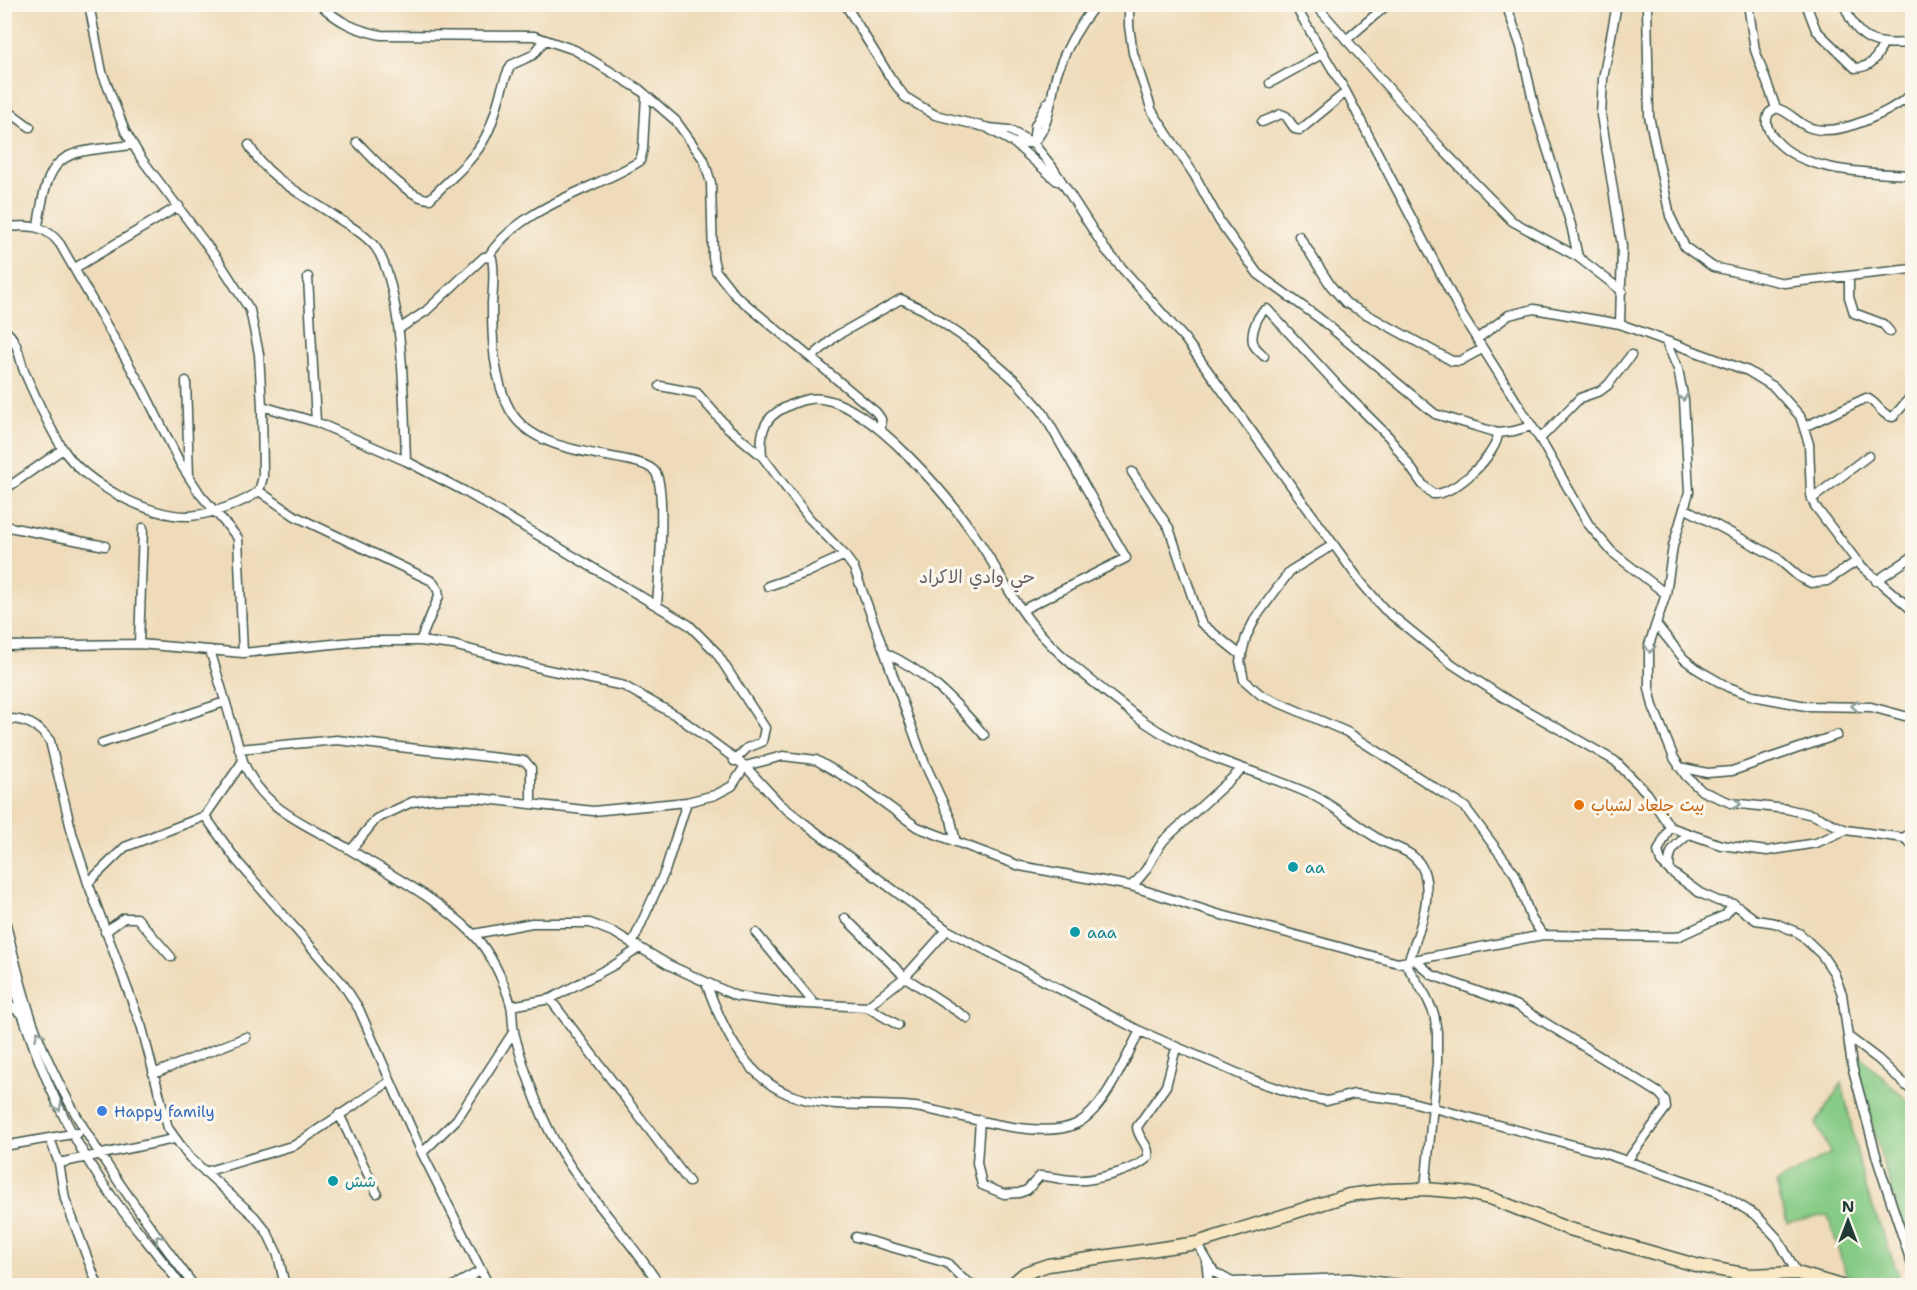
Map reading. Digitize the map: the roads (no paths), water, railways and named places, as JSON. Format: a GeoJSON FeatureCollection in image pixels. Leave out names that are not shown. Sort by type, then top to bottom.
{"type":"FeatureCollection","features":[{"type":"Feature","properties":{"kind":"street"},"geometry":{"type":"LineString","coordinates":[[4,330],[15,341],[24,370],[63,449],[91,478],[136,502],[181,515],[213,510],[237,503],[259,491],[262,477],[262,406],[259,354],[250,310],[231,278],[133,145],[102,72],[89,4]]}},
{"type":"Feature","properties":{"kind":"street"},"geometry":{"type":"LineString","coordinates":[[320,4],[337,20],[359,31],[381,35],[534,36],[575,50],[611,70],[646,95],[685,131],[708,170],[711,183],[713,258],[716,271],[735,295],[876,412],[880,419],[881,430]]}},
{"type":"Feature","properties":{"kind":"street"},"geometry":{"type":"LineString","coordinates":[[845,4],[905,97],[935,115],[989,128],[1009,130],[1033,143],[1053,168],[1105,249],[1172,324],[1228,396],[1360,581],[1390,614],[1474,679],[1615,762],[1647,793],[1670,827],[1721,845],[1767,851],[1816,843],[1845,830]]}},
{"type":"Feature","properties":{"kind":"street"},"geometry":{"type":"LineString","coordinates":[[1036,161],[1033,143],[1043,131],[1067,49],[1096,4]]}},
{"type":"Feature","properties":{"kind":"street"},"geometry":{"type":"LineString","coordinates":[[1129,4],[1133,53],[1152,111],[1247,262],[1258,274],[1335,330],[1426,408],[1444,417],[1498,433],[1532,426]]}},
{"type":"Feature","properties":{"kind":"street"},"geometry":{"type":"LineString","coordinates":[[1294,4],[1346,92],[1448,290],[1482,349],[1540,439],[1589,525],[1600,539],[1631,568],[1666,594]]}},
{"type":"Feature","properties":{"kind":"street"},"geometry":{"type":"LineString","coordinates":[[1371,4],[1378,13]]}},
{"type":"Feature","properties":{"kind":"street"},"geometry":{"type":"LineString","coordinates":[[1346,40],[1388,4]]}},
{"type":"Feature","properties":{"kind":"street"},"geometry":{"type":"LineString","coordinates":[[1506,4],[1521,47],[1538,120],[1571,225],[1578,257]]}},
{"type":"Feature","properties":{"kind":"street"},"geometry":{"type":"LineString","coordinates":[[1617,4],[1603,79],[1601,115],[1618,207],[1622,291],[1620,324]]}},
{"type":"Feature","properties":{"kind":"street"},"geometry":{"type":"LineString","coordinates":[[1647,4],[1649,116],[1670,216],[1685,247],[1713,267],[1784,283],[1912,269]]}},
{"type":"Feature","properties":{"kind":"street"},"geometry":{"type":"LineString","coordinates":[[1748,4],[1755,50],[1776,108]]}},
{"type":"Feature","properties":{"kind":"street"},"geometry":{"type":"LineString","coordinates":[[1806,4],[1816,30],[1855,68],[1867,67],[1873,63],[1884,43]]}},
{"type":"Feature","properties":{"kind":"street"},"geometry":{"type":"LineString","coordinates":[[1844,4],[1857,32],[1865,39],[1884,43],[1912,43]]}},
{"type":"Feature","properties":{"kind":"street"},"geometry":{"type":"LineString","coordinates":[[1301,17],[1316,5],[1441,148],[1512,221],[1578,257],[1622,291]]}},
{"type":"Feature","properties":{"kind":"street"},"geometry":{"type":"LineString","coordinates":[[357,142],[401,185],[418,197],[430,200],[470,160],[485,138],[497,112],[511,65],[533,55],[545,40]]}},
{"type":"Feature","properties":{"kind":"street"},"geometry":{"type":"LineString","coordinates":[[1270,83],[1324,53]]}},
{"type":"Feature","properties":{"kind":"street"},"geometry":{"type":"LineString","coordinates":[[1262,122],[1281,114],[1286,116],[1295,129],[1300,130],[1346,92]]}},
{"type":"Feature","properties":{"kind":"street"},"geometry":{"type":"LineString","coordinates":[[1776,108],[1785,110],[1809,128],[1828,129],[1864,122],[1912,94]]}},
{"type":"Feature","properties":{"kind":"street"},"geometry":{"type":"LineString","coordinates":[[399,329],[439,299],[476,262],[488,257],[503,238],[537,214],[565,197],[640,161],[643,149],[646,95]]}},
{"type":"Feature","properties":{"kind":"street"},"geometry":{"type":"LineString","coordinates":[[4,108],[30,127]]}},
{"type":"Feature","properties":{"kind":"street"},"geometry":{"type":"LineString","coordinates":[[1776,108],[1767,116],[1767,127],[1779,144],[1796,158],[1814,164],[1912,175]]}},
{"type":"Feature","properties":{"kind":"street"},"geometry":{"type":"LineString","coordinates":[[989,128],[1014,143],[1065,189]]}},
{"type":"Feature","properties":{"kind":"street"},"geometry":{"type":"LineString","coordinates":[[1014,143],[1033,143]]}},
{"type":"Feature","properties":{"kind":"street"},"geometry":{"type":"LineString","coordinates":[[38,226],[46,183],[60,159],[75,152],[133,145]]}},
{"type":"Feature","properties":{"kind":"street"},"geometry":{"type":"LineString","coordinates":[[249,145],[264,165],[284,183],[372,244],[383,262],[399,329],[406,461]]}},
{"type":"Feature","properties":{"kind":"street"},"geometry":{"type":"LineString","coordinates":[[75,268],[179,206]]}},
{"type":"Feature","properties":{"kind":"street"},"geometry":{"type":"LineString","coordinates":[[4,226],[38,226],[55,237],[75,268],[189,477],[213,510],[238,538],[243,653]]}},
{"type":"Feature","properties":{"kind":"street"},"geometry":{"type":"LineString","coordinates":[[1299,236],[1339,296],[1362,313],[1452,362],[1460,361],[1482,349]]}},
{"type":"Feature","properties":{"kind":"street"},"geometry":{"type":"LineString","coordinates":[[488,257],[492,258],[493,265],[497,370],[505,399],[517,420],[527,431],[543,440],[655,471],[660,496],[657,604]]}},
{"type":"Feature","properties":{"kind":"street"},"geometry":{"type":"LineString","coordinates":[[4,268],[4,274]]}},
{"type":"Feature","properties":{"kind":"street"},"geometry":{"type":"LineString","coordinates":[[1849,276],[1849,297],[1854,313],[1883,324],[1890,332]]}},
{"type":"Feature","properties":{"kind":"street"},"geometry":{"type":"LineString","coordinates":[[308,277],[316,422]]}},
{"type":"Feature","properties":{"kind":"street"},"geometry":{"type":"LineString","coordinates":[[812,357],[836,336],[901,299],[924,310],[972,343],[1011,376],[1042,411],[1126,558],[1022,610]]}},
{"type":"Feature","properties":{"kind":"street"},"geometry":{"type":"LineString","coordinates":[[1264,356],[1255,346],[1253,339],[1259,316],[1268,309],[1340,388],[1389,437],[1423,485],[1433,494],[1452,487],[1485,461],[1492,452],[1498,433]]}},
{"type":"Feature","properties":{"kind":"street"},"geometry":{"type":"LineString","coordinates":[[1477,339],[1509,315],[1527,309],[1620,324],[1763,379],[1800,416],[1809,444],[1812,499],[1857,561],[1876,581],[1912,610]]}},
{"type":"Feature","properties":{"kind":"street"},"geometry":{"type":"LineString","coordinates":[[1666,342],[1678,369],[1684,399],[1689,463],[1686,509],[1675,535],[1666,594],[1649,645],[1649,688],[1668,745],[1680,767],[1694,785],[1722,801],[1802,812],[1824,819],[1845,830],[1904,838],[1912,844]]}},
{"type":"Feature","properties":{"kind":"street"},"geometry":{"type":"LineString","coordinates":[[1540,439],[1580,398],[1600,391],[1608,385],[1631,356]]}},
{"type":"Feature","properties":{"kind":"street"},"geometry":{"type":"LineString","coordinates":[[186,381],[189,477]]}},
{"type":"Feature","properties":{"kind":"street"},"geometry":{"type":"LineString","coordinates":[[660,386],[697,393],[727,427],[762,456],[809,518],[854,568],[935,789],[951,820],[955,838],[953,841]]}},
{"type":"Feature","properties":{"kind":"street"},"geometry":{"type":"LineString","coordinates":[[1804,427],[1866,398],[1872,400],[1886,416],[1893,417],[1912,395]]}},
{"type":"Feature","properties":{"kind":"street"},"geometry":{"type":"LineString","coordinates":[[762,456],[761,439],[768,418],[804,399],[831,402],[881,430],[963,520],[1022,610],[1063,656],[1146,724],[1185,748],[1309,793],[1332,805],[1383,841],[1413,855],[1423,870],[1426,887],[1419,931],[1410,962],[1434,1014],[1437,1063],[1425,1189]]}},
{"type":"Feature","properties":{"kind":"street"},"geometry":{"type":"LineString","coordinates":[[262,406],[316,422],[406,461],[464,491],[657,604],[689,626],[716,652],[765,728],[762,741],[747,748],[734,761]]}},
{"type":"Feature","properties":{"kind":"street"},"geometry":{"type":"LineString","coordinates":[[4,490],[63,449]]}},
{"type":"Feature","properties":{"kind":"street"},"geometry":{"type":"LineString","coordinates":[[1812,499],[1868,456]]}},
{"type":"Feature","properties":{"kind":"street"},"geometry":{"type":"LineString","coordinates":[[1132,472],[1169,528],[1201,623],[1242,656]]}},
{"type":"Feature","properties":{"kind":"street"},"geometry":{"type":"LineString","coordinates":[[259,491],[295,516],[432,581],[439,596],[420,641]]}},
{"type":"Feature","properties":{"kind":"street"},"geometry":{"type":"LineString","coordinates":[[1686,509],[1776,556],[1799,577],[1812,583],[1827,581],[1857,561]]}},
{"type":"Feature","properties":{"kind":"street"},"geometry":{"type":"LineString","coordinates":[[4,526],[105,546]]}},
{"type":"Feature","properties":{"kind":"street"},"geometry":{"type":"LineString","coordinates":[[139,644],[143,528]]}},
{"type":"Feature","properties":{"kind":"street"},"geometry":{"type":"LineString","coordinates":[[1333,545],[1286,574],[1251,625],[1242,656],[1241,672],[1253,690],[1347,732],[1465,807],[1515,874],[1532,918],[1543,935]]}},
{"type":"Feature","properties":{"kind":"street"},"geometry":{"type":"LineString","coordinates":[[768,586],[806,573],[844,555]]}},
{"type":"Feature","properties":{"kind":"street"},"geometry":{"type":"LineString","coordinates":[[1876,581],[1912,556]]}},
{"type":"Feature","properties":{"kind":"street"},"geometry":{"type":"LineString","coordinates":[[1656,624],[1692,665],[1728,687],[1753,696],[1806,706],[1871,707],[1912,718]]}},
{"type":"Feature","properties":{"kind":"street"},"geometry":{"type":"LineString","coordinates":[[4,646],[139,644],[243,653],[363,641],[420,641],[453,645],[544,669],[624,686],[677,716],[734,761],[745,766],[780,804],[947,930],[1140,1031],[1253,1080],[1301,1096],[1327,1101],[1354,1094],[1404,1100],[1627,1161],[1718,1192],[1757,1216],[1778,1239],[1797,1273]]}},
{"type":"Feature","properties":{"kind":"street"},"geometry":{"type":"LineString","coordinates":[[210,650],[243,761],[262,796],[299,822],[351,850],[430,901],[474,934],[502,980],[511,1006],[514,1031],[548,1127],[561,1153],[660,1286]]}},
{"type":"Feature","properties":{"kind":"street"},"geometry":{"type":"LineString","coordinates":[[885,653],[905,662],[933,681],[984,735]]}},
{"type":"Feature","properties":{"kind":"street"},"geometry":{"type":"LineString","coordinates":[[102,743],[225,702]]}},
{"type":"Feature","properties":{"kind":"street"},"geometry":{"type":"LineString","coordinates":[[4,719],[30,723],[42,731],[50,741],[72,833],[105,932],[138,1019],[163,1115],[174,1139],[205,1172],[254,1216],[267,1232],[278,1255],[285,1286]]}},
{"type":"Feature","properties":{"kind":"street"},"geometry":{"type":"LineString","coordinates":[[1680,767],[1707,773],[1732,771],[1837,735]]}},
{"type":"Feature","properties":{"kind":"street"},"geometry":{"type":"LineString","coordinates":[[239,749],[337,740],[525,761],[531,768],[531,803]]}},
{"type":"Feature","properties":{"kind":"street"},"geometry":{"type":"LineString","coordinates":[[351,850],[376,819],[412,802],[476,798],[593,812],[687,802],[715,795],[732,786],[745,766],[783,756],[816,760],[861,786],[917,826],[1020,866],[1131,886],[1214,913],[1410,962],[1432,975],[1518,1006],[1659,1093],[1665,1100],[1666,1108],[1627,1161]]}},
{"type":"Feature","properties":{"kind":"street"},"geometry":{"type":"LineString","coordinates":[[88,883],[125,847],[205,816],[243,761]]}},
{"type":"Feature","properties":{"kind":"street"},"geometry":{"type":"LineString","coordinates":[[1131,886],[1143,877],[1164,840],[1242,769]]}},
{"type":"Feature","properties":{"kind":"street"},"geometry":{"type":"LineString","coordinates":[[511,1006],[550,999],[616,964],[636,946],[665,871],[687,802]]}},
{"type":"Feature","properties":{"kind":"street"},"geometry":{"type":"LineString","coordinates":[[205,816],[237,861],[342,984],[368,1028],[389,1082],[422,1153],[489,1286]]}},
{"type":"Feature","properties":{"kind":"street"},"geometry":{"type":"LineString","coordinates":[[1670,827],[1658,851],[1661,862],[1670,871],[1700,892],[1718,901],[1734,904],[1756,920],[1775,923],[1799,933],[1822,955],[1842,994],[1850,1038],[1852,1066],[1878,1161],[1912,1265]]}},
{"type":"Feature","properties":{"kind":"street"},"geometry":{"type":"LineString","coordinates":[[1904,838],[1912,831]]}},
{"type":"Feature","properties":{"kind":"street"},"geometry":{"type":"LineString","coordinates":[[1670,871],[1668,860],[1674,846],[1688,835]]}},
{"type":"Feature","properties":{"kind":"street"},"geometry":{"type":"LineString","coordinates":[[1410,962],[1543,935],[1677,937],[1725,915],[1734,904]]}},
{"type":"Feature","properties":{"kind":"street"},"geometry":{"type":"LineString","coordinates":[[4,916],[25,997],[51,1064],[85,1131],[142,1218],[194,1286]]}},
{"type":"Feature","properties":{"kind":"street"},"geometry":{"type":"LineString","coordinates":[[105,932],[124,918],[137,918],[171,957]]}},
{"type":"Feature","properties":{"kind":"street"},"geometry":{"type":"LineString","coordinates":[[844,918],[905,977],[967,1018]]}},
{"type":"Feature","properties":{"kind":"street"},"geometry":{"type":"LineString","coordinates":[[474,934],[532,923],[590,923],[608,929],[706,983],[736,996],[788,1003],[813,1002],[867,1007],[898,1025]]}},
{"type":"Feature","properties":{"kind":"street"},"geometry":{"type":"LineString","coordinates":[[867,1007],[905,977],[947,930]]}},
{"type":"Feature","properties":{"kind":"street"},"geometry":{"type":"LineString","coordinates":[[756,933],[813,1002]]}},
{"type":"Feature","properties":{"kind":"street"},"geometry":{"type":"LineString","coordinates":[[4,953],[21,1014],[40,1068],[74,1134],[118,1205],[181,1286]]}},
{"type":"Feature","properties":{"kind":"street"},"geometry":{"type":"LineString","coordinates":[[706,983],[723,1029],[748,1063],[788,1094],[832,1104],[915,1107],[1028,1128],[1063,1129],[1086,1118],[1111,1086],[1140,1031]]}},
{"type":"Feature","properties":{"kind":"street"},"geometry":{"type":"LineString","coordinates":[[550,999],[689,1182]]}},
{"type":"Feature","properties":{"kind":"street"},"geometry":{"type":"LineString","coordinates":[[4,1000],[21,1014]]}},
{"type":"Feature","properties":{"kind":"street"},"geometry":{"type":"LineString","coordinates":[[422,1153],[457,1119],[514,1031]]}},
{"type":"Feature","properties":{"kind":"street"},"geometry":{"type":"LineString","coordinates":[[153,1074],[246,1037]]}},
{"type":"Feature","properties":{"kind":"street"},"geometry":{"type":"LineString","coordinates":[[1850,1038],[1878,1059],[1912,1091]]}},
{"type":"Feature","properties":{"kind":"street"},"geometry":{"type":"LineString","coordinates":[[980,1120],[977,1162],[982,1185],[1004,1194],[1027,1190],[1040,1176],[1075,1181],[1097,1178],[1131,1167],[1148,1157],[1148,1148],[1137,1132],[1137,1127],[1166,1086],[1176,1048]]}},
{"type":"Feature","properties":{"kind":"street"},"geometry":{"type":"LineString","coordinates":[[40,1068],[51,1064]]}},
{"type":"Feature","properties":{"kind":"street"},"geometry":{"type":"LineString","coordinates":[[205,1172],[287,1149],[389,1082]]}},
{"type":"Feature","properties":{"kind":"street"},"geometry":{"type":"LineString","coordinates":[[339,1114],[377,1193]]}},
{"type":"Feature","properties":{"kind":"street"},"geometry":{"type":"LineString","coordinates":[[4,1146],[85,1131]]}},
{"type":"Feature","properties":{"kind":"street"},"geometry":{"type":"LineString","coordinates":[[50,1139],[59,1163],[65,1199],[98,1286]]}},
{"type":"Feature","properties":{"kind":"street"},"geometry":{"type":"LineString","coordinates":[[59,1163],[174,1139]]}},
{"type":"Feature","properties":{"kind":"street"},"geometry":{"type":"LineString","coordinates":[[1010,1286],[1025,1273],[1048,1265],[1197,1243],[1349,1195],[1388,1190],[1425,1189],[1463,1192],[1493,1199],[1566,1228],[1699,1266],[1749,1275],[1797,1273],[1840,1286]]}},
{"type":"Feature","properties":{"kind":"street"},"geometry":{"type":"LineString","coordinates":[[856,1237],[947,1263],[963,1280],[975,1286]]}},
{"type":"Feature","properties":{"kind":"street"},"geometry":{"type":"LineString","coordinates":[[1197,1243],[1206,1260],[1223,1279],[1241,1283],[1350,1278],[1418,1286]]}},
{"type":"Feature","properties":{"kind":"street"},"geometry":{"type":"LineString","coordinates":[[1206,1260],[1209,1286]]}},
{"type":"Feature","properties":{"kind":"street"},"geometry":{"type":"LineString","coordinates":[[453,1286],[482,1270]]}},
{"type":"Feature","properties":{"kind":"place","name":"بيت جلعاد لشباب"},"geometry":{"type":"Point","coordinates":[1579,805]}},
{"type":"Feature","properties":{"kind":"place","name":"aa"},"geometry":{"type":"Point","coordinates":[1293,867]}},
{"type":"Feature","properties":{"kind":"place","name":"aaa"},"geometry":{"type":"Point","coordinates":[1075,932]}},
{"type":"Feature","properties":{"kind":"place","name":"Happy family"},"geometry":{"type":"Point","coordinates":[102,1111]}},
{"type":"Feature","properties":{"kind":"place","name":"شش"},"geometry":{"type":"Point","coordinates":[333,1181]}},
{"type":"Feature","properties":{"kind":"district","name":"حي وادي الاكراد"},"geometry":{"type":"Point","coordinates":[977,577]}}]}
